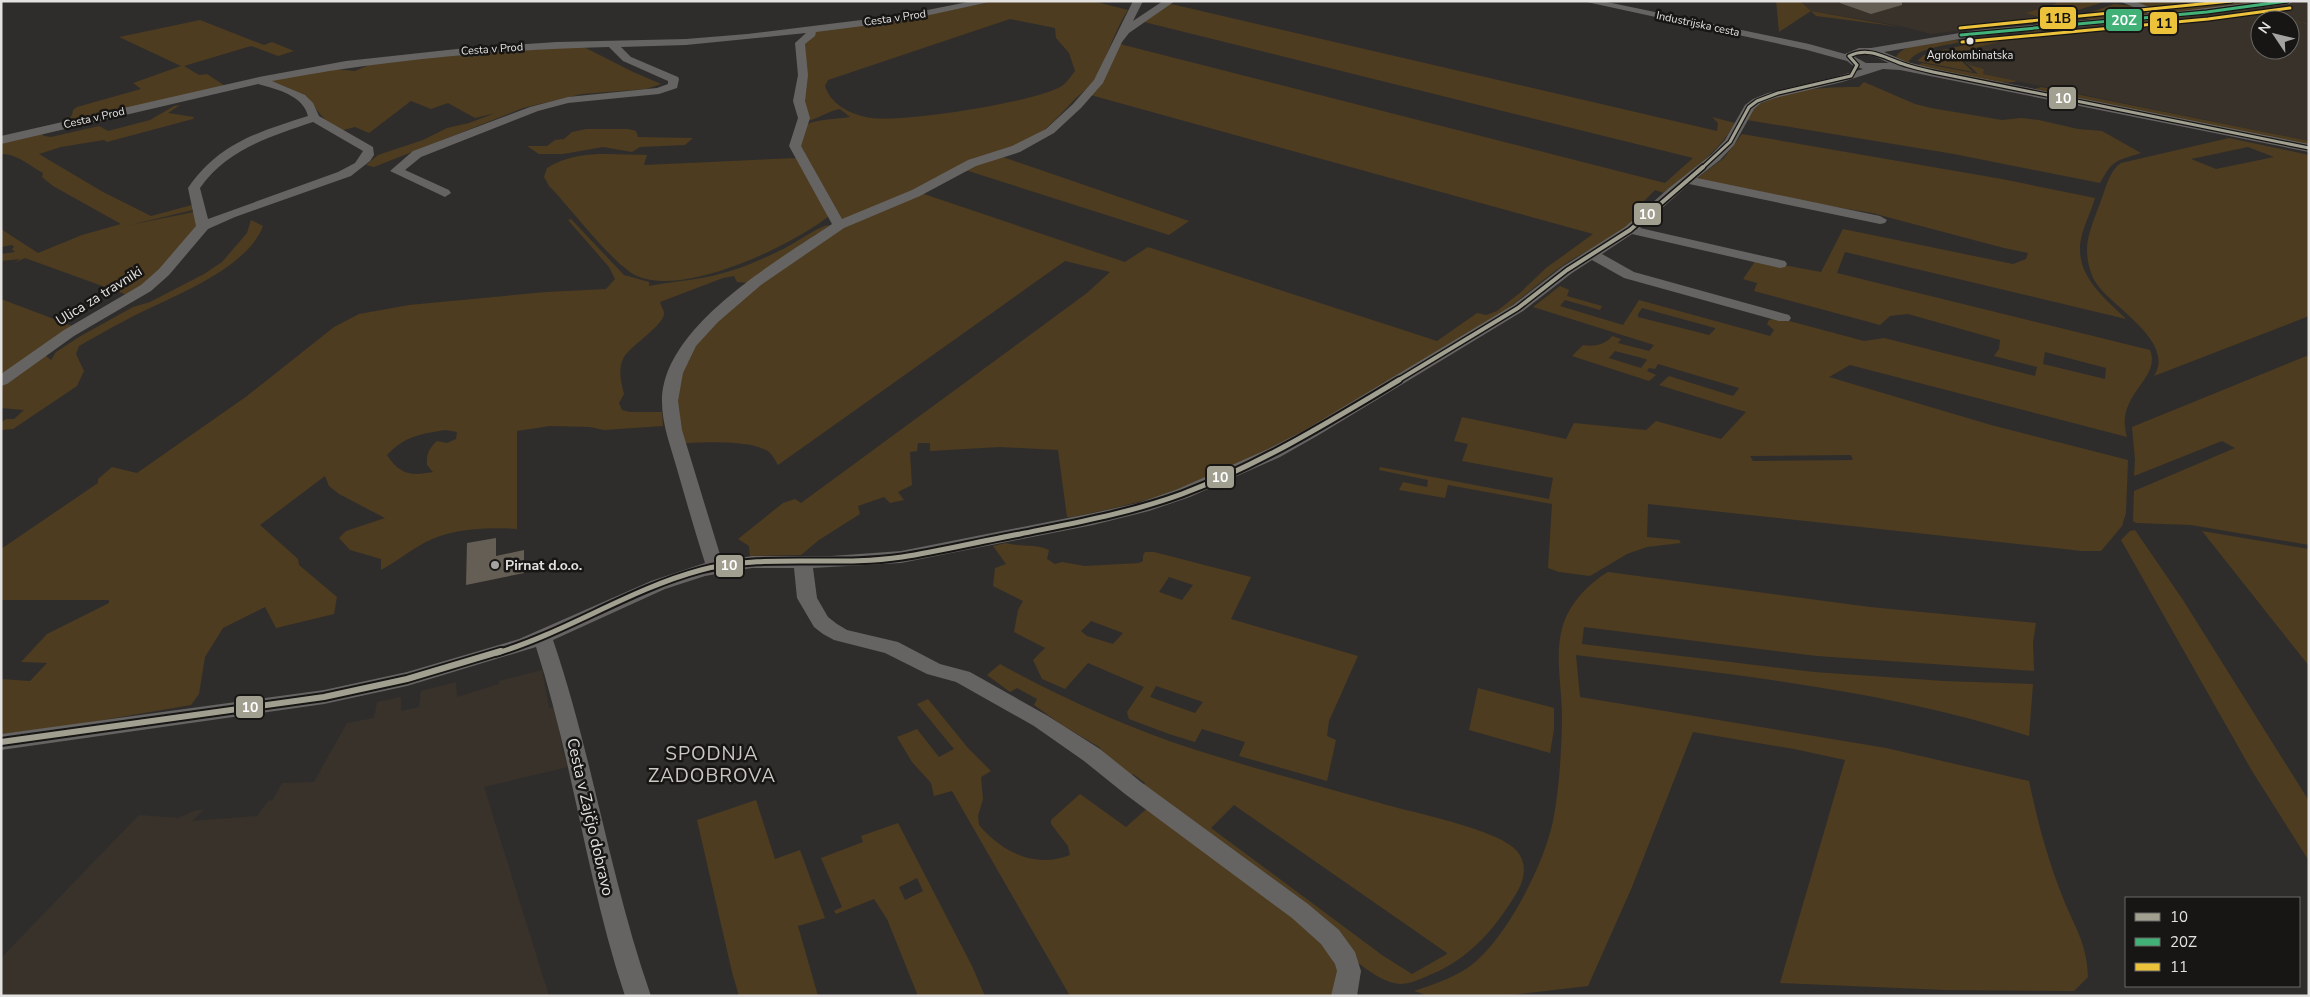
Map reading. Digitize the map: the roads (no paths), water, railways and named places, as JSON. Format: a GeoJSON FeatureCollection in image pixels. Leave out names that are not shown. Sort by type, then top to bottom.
{"type":"FeatureCollection","features":[{"type":"Feature","properties":{"kind":"street","name":"Cesta v Prod"},"geometry":{"type":"LineString","coordinates":[[1,140],[259,80],[346,64],[466,51],[557,45],[712,41],[902,18],[989,1]]}},
{"type":"Feature","properties":{"kind":"street"},"geometry":{"type":"LineString","coordinates":[[1125,32],[1125,27],[1138,1]]}},
{"type":"Feature","properties":{"kind":"street"},"geometry":{"type":"LineString","coordinates":[[715,567],[674,430],[670,402],[675,373],[689,344],[713,319],[756,282],[840,225],[916,194],[972,163],[1016,150],[1050,131],[1077,106],[1099,81],[1117,41],[1125,32],[1170,1]]}},
{"type":"Feature","properties":{"kind":"street","name":"Industrijska cesta"},"geometry":{"type":"LineString","coordinates":[[1587,1],[1853,57]]}},
{"type":"Feature","properties":{"kind":"street"},"geometry":{"type":"LineString","coordinates":[[2124,1],[2166,16]]}},
{"type":"Feature","properties":{"kind":"street"},"geometry":{"type":"LineString","coordinates":[[1853,57],[1901,46],[1977,33],[2166,16],[2289,1]]}},
{"type":"Feature","properties":{"kind":"street"},"geometry":{"type":"LineString","coordinates":[[811,30],[811,34],[800,43],[803,75],[799,101],[804,118],[795,146],[840,225]]}},
{"type":"Feature","properties":{"kind":"street"},"geometry":{"type":"LineString","coordinates":[[445,192],[396,171],[417,154],[534,109],[568,100],[659,91],[673,86],[674,79],[627,59],[612,44]]}},
{"type":"Feature","properties":{"kind":"street"},"geometry":{"type":"LineString","coordinates":[[1,742],[82,733],[348,693],[492,655],[543,638],[670,580],[715,567],[752,562],[876,560],[927,552],[1101,517],[1184,493],[1274,453],[1324,426],[1512,313],[1566,270],[1630,230],[1704,166],[1730,142],[1747,110],[1757,101],[1772,95],[1832,82],[1888,63],[1901,46]]}},
{"type":"Feature","properties":{"kind":"street"},"geometry":{"type":"LineString","coordinates":[[1870,52],[1888,63]]}},
{"type":"Feature","properties":{"kind":"street"},"geometry":{"type":"LineString","coordinates":[[1853,57],[2309,148]]}},
{"type":"Feature","properties":{"kind":"street"},"geometry":{"type":"LineString","coordinates":[[1853,57],[1857,65],[1853,75]]}},
{"type":"Feature","properties":{"kind":"street","name":"Ulica za travniki"},"geometry":{"type":"LineString","coordinates":[[1,381],[68,333],[146,288],[164,272],[203,226],[230,214],[342,175],[358,167],[368,155],[369,150],[314,118],[314,111],[308,102],[292,91],[259,80]]}},
{"type":"Feature","properties":{"kind":"street"},"geometry":{"type":"LineString","coordinates":[[203,226],[194,188],[205,170],[230,150],[249,141],[314,118]]}},
{"type":"Feature","properties":{"kind":"street"},"geometry":{"type":"LineString","coordinates":[[1687,180],[1880,220]]}},
{"type":"Feature","properties":{"kind":"street"},"geometry":{"type":"LineString","coordinates":[[1630,230],[1780,264]]}},
{"type":"Feature","properties":{"kind":"street"},"geometry":{"type":"LineString","coordinates":[[1592,255],[1605,260],[1614,270],[1629,275],[1784,318]]}},
{"type":"Feature","properties":{"kind":"street"},"geometry":{"type":"LineString","coordinates":[[803,562],[807,598],[821,622],[830,629],[850,638],[891,647],[934,669],[963,677],[1041,721],[1092,755],[1133,788],[1300,911],[1330,937],[1346,960],[1349,971],[1344,996]]}},
{"type":"Feature","properties":{"kind":"street","name":"Cesta v Zajčjo dobravo"},"geometry":{"type":"LineString","coordinates":[[543,638],[578,763],[605,889],[638,996]]}},
{"type":"Feature","properties":{"kind":"place","name":"Agrokombinatska"},"geometry":{"type":"Point","coordinates":[1970,41]}},
{"type":"Feature","properties":{"kind":"place","name":"Pirnat d.o.o."},"geometry":{"type":"Point","coordinates":[495,565]}},
{"type":"Feature","properties":{"kind":"district","name":"SPODNJA ZADOBROVA"},"geometry":{"type":"Point","coordinates":[712,765]}}]}
